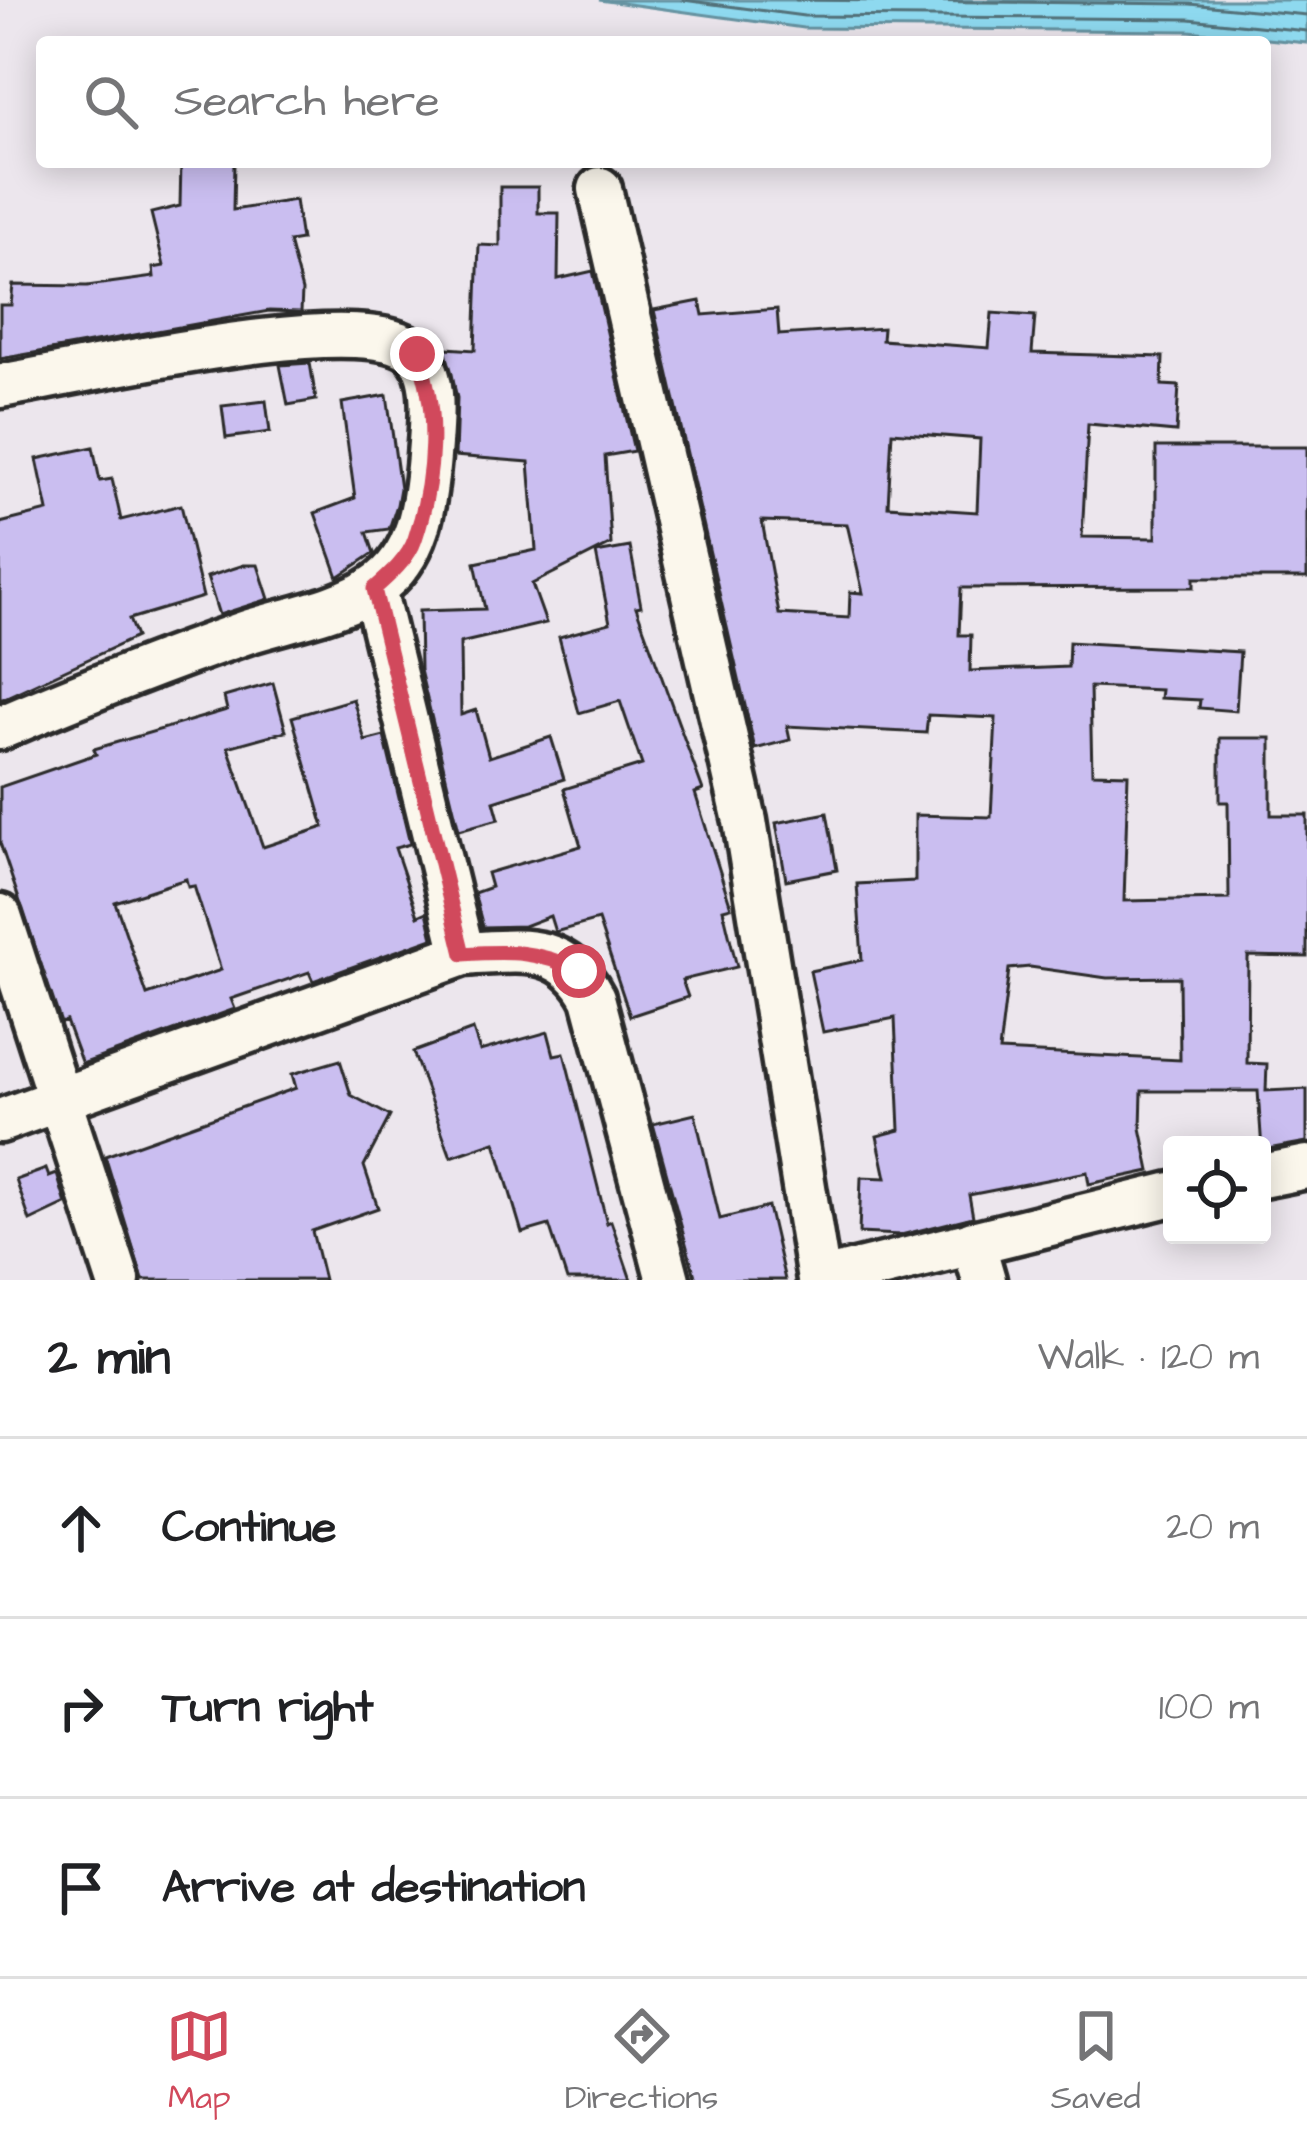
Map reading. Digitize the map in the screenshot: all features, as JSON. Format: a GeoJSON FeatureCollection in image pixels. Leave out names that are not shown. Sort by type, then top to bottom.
{"type":"FeatureCollection","features":[{"type":"Feature","properties":{"kind":"street"},"geometry":{"type":"LineString","coordinates":[[600,189],[745,821],[821,1280],[978,1261],[1163,1197]]}},
{"type":"Feature","properties":{"kind":"street"},"geometry":{"type":"LineString","coordinates":[[0,386],[281,336],[366,336],[401,344],[417,354],[429,382],[427,480],[415,543],[374,589],[135,671],[0,728]]}},
{"type":"Feature","properties":{"kind":"street"},"geometry":{"type":"LineString","coordinates":[[374,589],[463,954]]}},
{"type":"Feature","properties":{"kind":"street"},"geometry":{"type":"LineString","coordinates":[[0,916],[118,1280]]}},
{"type":"Feature","properties":{"kind":"street"},"geometry":{"type":"LineString","coordinates":[[0,1121],[58,1104],[463,954],[523,950],[548,955],[579,971],[593,998],[668,1280]]}},
{"type":"Feature","properties":{"kind":"street"},"geometry":{"type":"LineString","coordinates":[[1271,1174],[1307,1167]]}},
{"type":"Feature","properties":{"kind":"water"},"geometry":{"type":"Polygon","coordinates":[[[599,0],[1307,0],[1307,43],[1189,31],[803,28],[599,0]]]}},
{"type":"Feature","properties":{"kind":"building"},"geometry":{"type":"Polygon","coordinates":[[[181,168],[234,168],[233,210],[295,200],[301,240],[289,242],[302,291],[301,312],[269,311],[0,359],[0,305],[11,305],[13,285],[87,286],[154,277],[153,268],[164,266],[151,213],[180,206],[181,168]]]}},
{"type":"Feature","properties":{"kind":"building"},"geometry":{"type":"Polygon","coordinates":[[[500,187],[538,187],[538,213],[559,213],[558,279],[593,271],[634,451],[605,456],[611,544],[532,584],[546,623],[460,643],[461,715],[476,710],[489,757],[551,737],[564,779],[494,801],[499,819],[459,830],[420,670],[419,611],[485,609],[475,563],[536,550],[529,462],[455,456],[457,398],[445,348],[475,350],[479,245],[500,246],[500,187]]]}},
{"type":"Feature","properties":{"kind":"building"},"geometry":{"type":"Polygon","coordinates":[[[700,301],[703,315],[777,309],[779,335],[883,328],[882,340],[989,348],[992,313],[1035,316],[1032,353],[1163,357],[1162,385],[1179,386],[1176,432],[1088,424],[1082,537],[1156,538],[1156,447],[1307,447],[1307,578],[1194,578],[1194,587],[961,588],[959,635],[971,635],[970,671],[1068,667],[1069,642],[1240,652],[1236,711],[1199,708],[1200,700],[1160,698],[1161,690],[1090,687],[1092,773],[1128,774],[1124,901],[1229,899],[1228,802],[1220,802],[1220,738],[1271,738],[1271,815],[1307,815],[1307,957],[1248,956],[1247,1063],[1267,1064],[1266,1091],[1307,1089],[1307,1142],[1271,1148],[1271,1136],[1261,1136],[1258,1091],[1142,1091],[1141,1128],[1150,1171],[1089,1184],[1087,1172],[969,1195],[973,1217],[901,1235],[859,1233],[861,1177],[886,1178],[877,1136],[900,1130],[895,1018],[823,1032],[810,971],[862,960],[857,884],[915,881],[915,815],[991,817],[996,718],[928,715],[926,733],[787,726],[790,740],[755,749],[654,310],[700,301]],[[892,432],[888,506],[977,512],[980,439],[892,432]],[[762,521],[779,614],[849,618],[850,592],[863,593],[847,524],[762,521]],[[1030,967],[1009,969],[999,1051],[1180,1060],[1179,977],[1107,978],[1030,967]]]}},
{"type":"Feature","properties":{"kind":"building"},"geometry":{"type":"Polygon","coordinates":[[[310,363],[316,400],[288,405],[280,365],[310,363]]]}},
{"type":"Feature","properties":{"kind":"building"},"geometry":{"type":"Polygon","coordinates":[[[387,395],[400,488],[397,505],[389,529],[367,532],[374,553],[338,577],[315,513],[355,498],[342,403],[387,395]]]}},
{"type":"Feature","properties":{"kind":"building"},"geometry":{"type":"Polygon","coordinates":[[[266,401],[270,432],[226,438],[222,406],[266,401]]]}},
{"type":"Feature","properties":{"kind":"building"},"geometry":{"type":"Polygon","coordinates":[[[93,447],[100,481],[112,479],[121,520],[181,505],[203,597],[129,619],[136,637],[0,700],[0,523],[48,511],[37,459],[93,447]]]}},
{"type":"Feature","properties":{"kind":"building"},"geometry":{"type":"Polygon","coordinates":[[[630,547],[641,606],[636,607],[703,790],[695,793],[731,907],[723,909],[737,967],[682,980],[688,997],[630,1016],[598,920],[555,932],[550,916],[524,926],[483,927],[474,893],[491,887],[487,873],[581,846],[564,789],[642,765],[620,701],[579,713],[559,637],[610,623],[596,553],[630,547]]]}},
{"type":"Feature","properties":{"kind":"building"},"geometry":{"type":"Polygon","coordinates":[[[258,565],[269,599],[219,615],[207,577],[258,565]]]}},
{"type":"Feature","properties":{"kind":"building"},"geometry":{"type":"Polygon","coordinates":[[[273,683],[286,731],[228,747],[263,847],[324,827],[292,717],[353,699],[365,741],[384,736],[410,844],[395,848],[418,916],[427,912],[433,938],[313,981],[309,972],[231,999],[235,1009],[82,1064],[66,1021],[61,1023],[0,843],[0,787],[96,754],[94,749],[227,710],[224,697],[273,683]],[[186,879],[115,902],[147,995],[221,970],[194,886],[188,887],[186,879]]]}},
{"type":"Feature","properties":{"kind":"building"},"geometry":{"type":"Polygon","coordinates":[[[827,813],[837,870],[786,880],[776,823],[827,813]]]}},
{"type":"Feature","properties":{"kind":"building"},"geometry":{"type":"Polygon","coordinates":[[[473,1030],[480,1051],[548,1032],[554,1055],[564,1053],[607,1223],[611,1221],[631,1280],[567,1280],[549,1225],[522,1233],[495,1142],[451,1157],[413,1052],[473,1030]]]}},
{"type":"Feature","properties":{"kind":"building"},"geometry":{"type":"Polygon","coordinates":[[[340,1060],[351,1095],[390,1116],[364,1166],[378,1208],[312,1231],[324,1280],[143,1280],[105,1156],[296,1088],[292,1074],[340,1060]]]}},
{"type":"Feature","properties":{"kind":"building"},"geometry":{"type":"Polygon","coordinates":[[[695,1114],[720,1219],[768,1207],[785,1280],[696,1280],[653,1124],[695,1114]]]}},
{"type":"Feature","properties":{"kind":"building"},"geometry":{"type":"Polygon","coordinates":[[[46,1169],[49,1177],[57,1174],[66,1204],[30,1221],[16,1180],[46,1169]]]}},
{"type":"Feature","properties":{"kind":"route"},"geometry":{"type":"LineString","coordinates":[[417,354],[429,382],[427,480],[415,543],[374,589],[463,954],[523,950],[548,955],[579,971]]}}]}
